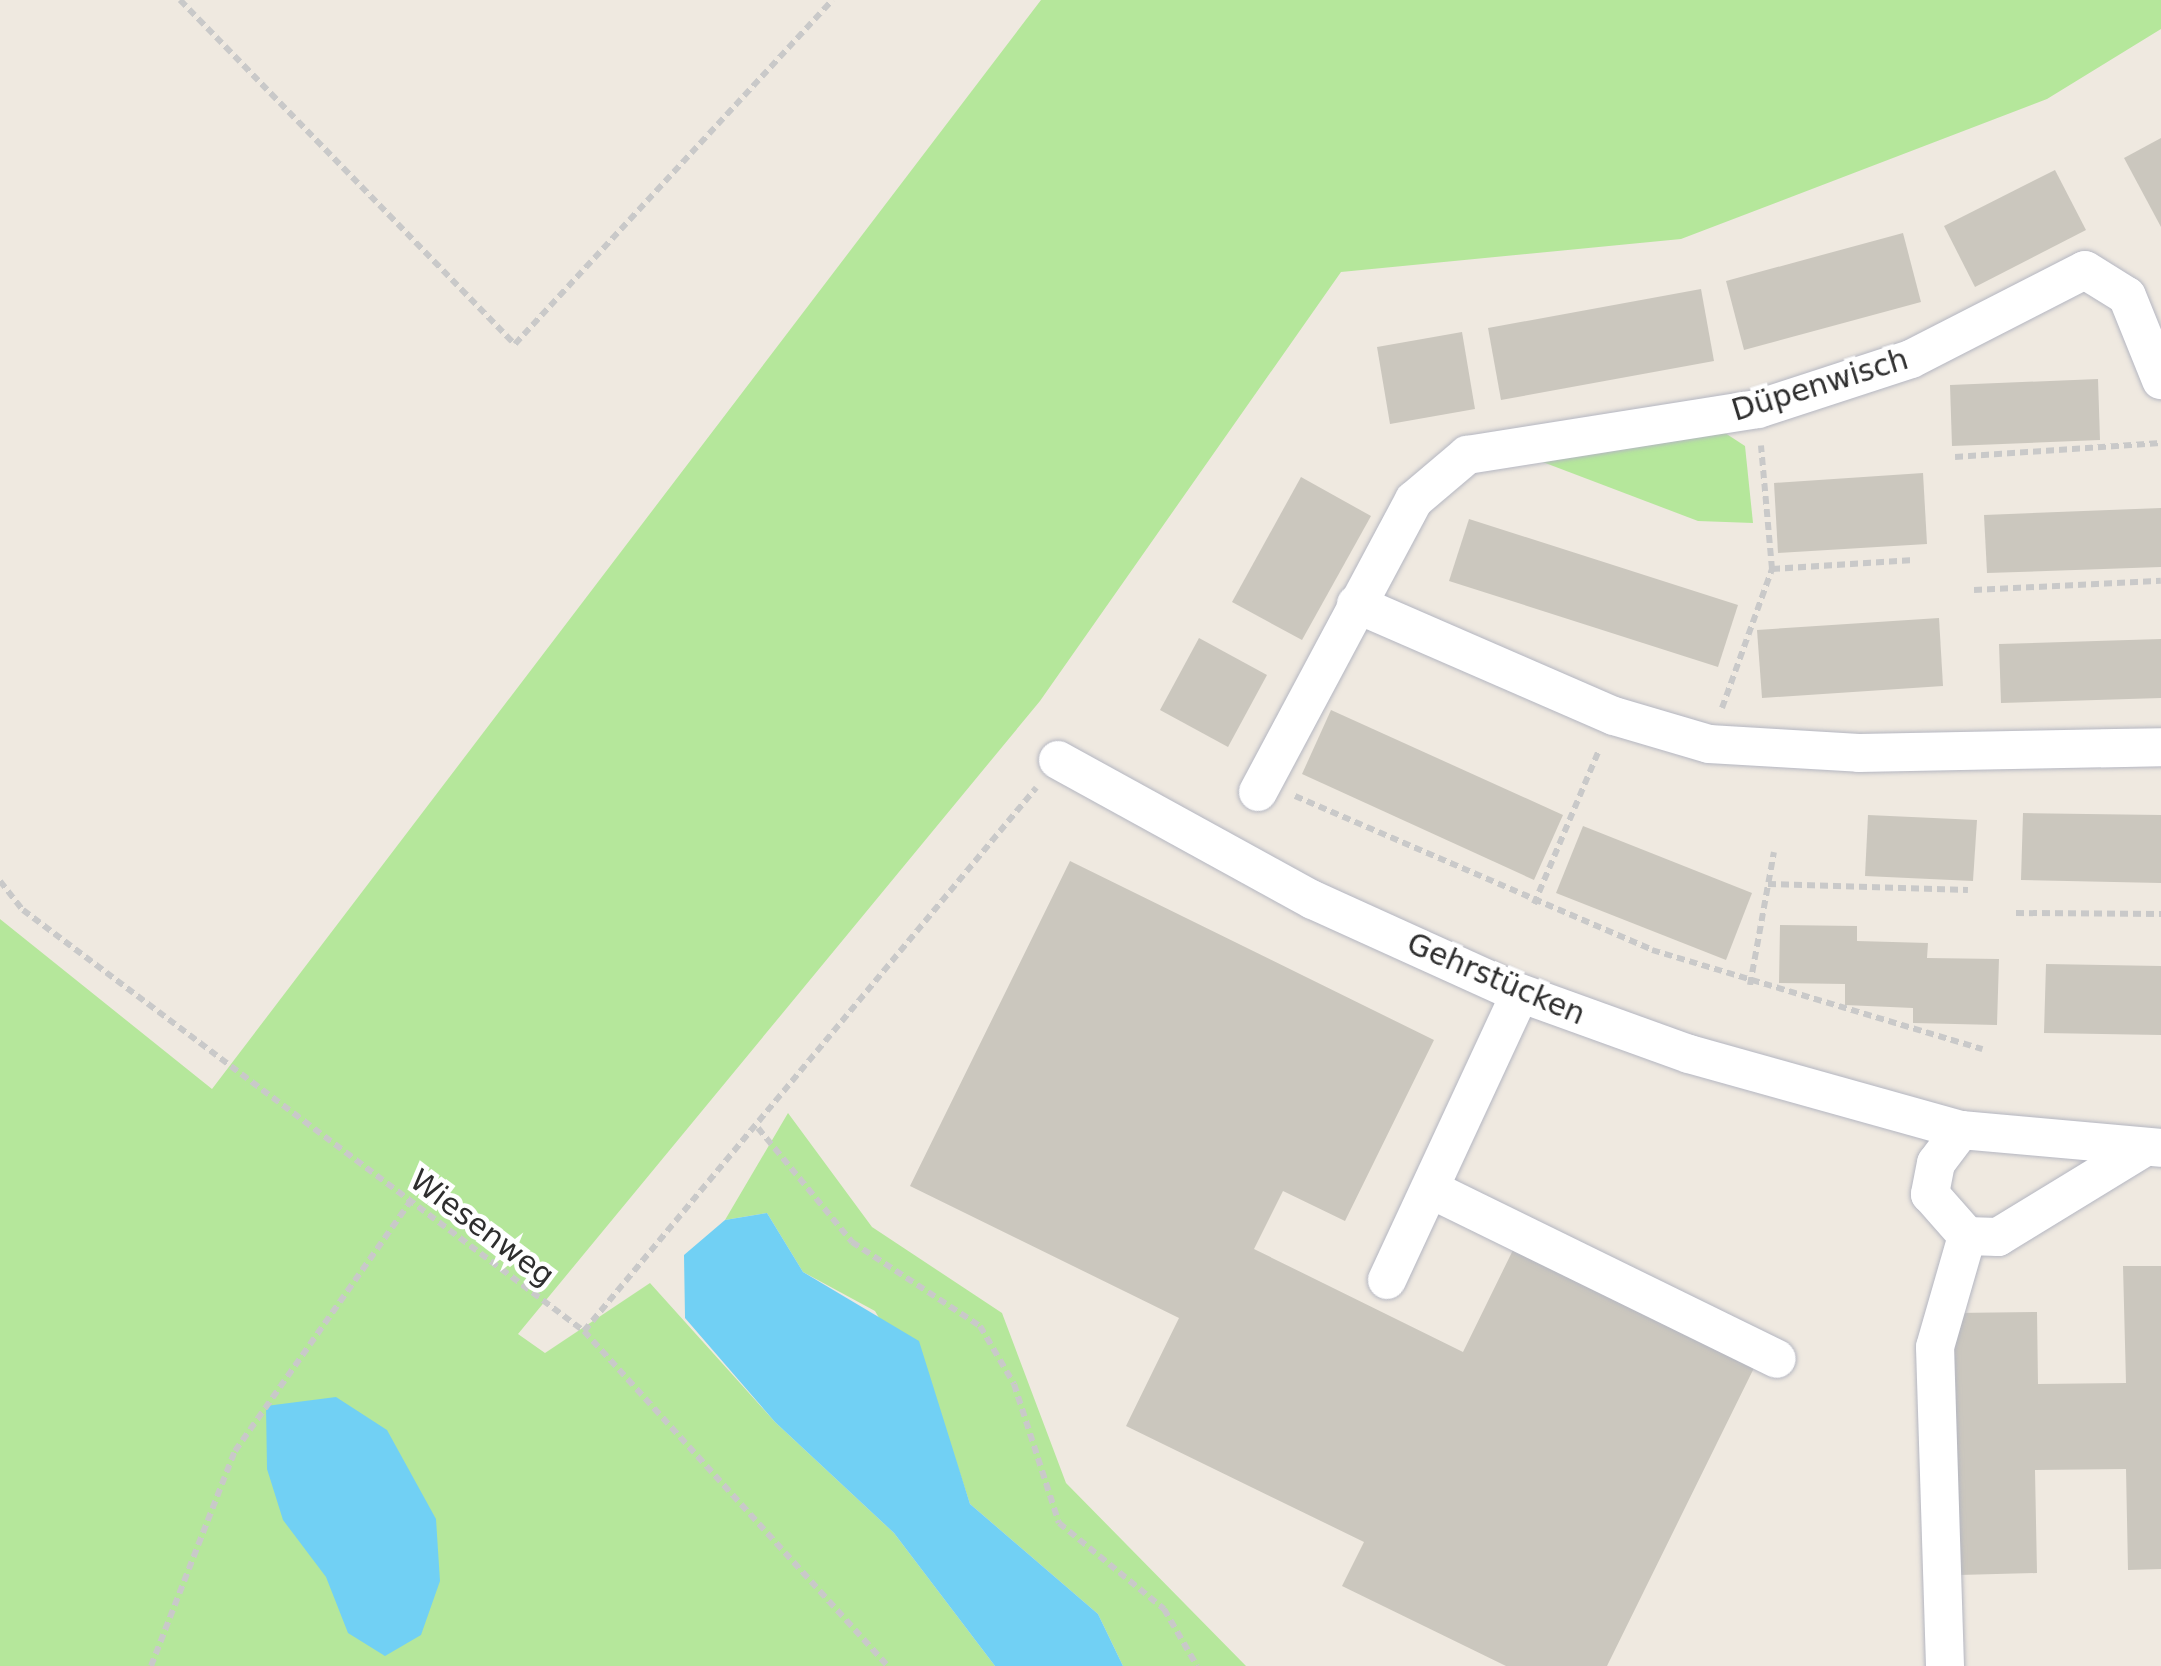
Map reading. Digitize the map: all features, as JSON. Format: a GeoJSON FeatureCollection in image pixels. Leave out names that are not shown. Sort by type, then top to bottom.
{"type":"FeatureCollection","features":[{"type":"Feature","properties":{"kind":"street","name":"Düpenwisch"},"geometry":{"type":"LineString","coordinates":[[1262,786],[1414,500],[1466,455],[1758,409],[1911,359],[2086,270],[2126,296],[2161,380]]}},
{"type":"Feature","properties":{"kind":"street"},"geometry":{"type":"LineString","coordinates":[[1356,604],[1614,716],[1710,744],[1859,753],[2161,747]]}},
{"type":"Feature","properties":{"kind":"street","name":"Gehrstücken"},"geometry":{"type":"LineString","coordinates":[[1058,760],[1313,900],[1520,993],[1689,1054],[1961,1130],[2152,1148]]}},
{"type":"Feature","properties":{"kind":"street"},"geometry":{"type":"LineString","coordinates":[[1387,1280],[1520,993]]}},
{"type":"Feature","properties":{"kind":"street"},"geometry":{"type":"LineString","coordinates":[[1946,1666],[1935,1347],[1967,1236],[1930,1194],[1936,1163],[1961,1130]]}},
{"type":"Feature","properties":{"kind":"street","name":"Gehrstücken"},"geometry":{"type":"LineString","coordinates":[[1967,1236],[1998,1237],[2152,1148]]}},
{"type":"Feature","properties":{"kind":"street"},"geometry":{"type":"LineString","coordinates":[[1430,1188],[1777,1359]]}},
{"type":"Feature","properties":{"kind":"path"},"geometry":{"type":"LineString","coordinates":[[180,0],[515,344],[832,0]]}},
{"type":"Feature","properties":{"kind":"path"},"geometry":{"type":"LineString","coordinates":[[1710,744],[1772,569],[1758,409]]}},
{"type":"Feature","properties":{"kind":"path"},"geometry":{"type":"LineString","coordinates":[[1955,457],[2161,443]]}},
{"type":"Feature","properties":{"kind":"path"},"geometry":{"type":"LineString","coordinates":[[1772,569],[1914,560]]}},
{"type":"Feature","properties":{"kind":"path"},"geometry":{"type":"LineString","coordinates":[[1974,590],[2161,581]]}},
{"type":"Feature","properties":{"kind":"path"},"geometry":{"type":"LineString","coordinates":[[1534,904],[1614,716]]}},
{"type":"Feature","properties":{"kind":"path"},"geometry":{"type":"LineString","coordinates":[[584,1331],[758,1128],[1058,760]]}},
{"type":"Feature","properties":{"kind":"path"},"geometry":{"type":"LineString","coordinates":[[1262,786],[1534,904],[1750,985],[1982,1049]]}},
{"type":"Feature","properties":{"kind":"path"},"geometry":{"type":"LineString","coordinates":[[1750,985],[1774,852]]}},
{"type":"Feature","properties":{"kind":"path","name":"Wiesenweg"},"geometry":{"type":"LineString","coordinates":[[0,882],[23,910],[584,1331],[888,1666]]}},
{"type":"Feature","properties":{"kind":"path"},"geometry":{"type":"LineString","coordinates":[[1768,884],[1968,890]]}},
{"type":"Feature","properties":{"kind":"path"},"geometry":{"type":"LineString","coordinates":[[2016,913],[2161,914]]}},
{"type":"Feature","properties":{"kind":"path"},"geometry":{"type":"LineString","coordinates":[[758,1128],[852,1242],[980,1326],[1014,1384],[1059,1523],[1164,1608],[1197,1666]]}},
{"type":"Feature","properties":{"kind":"path"},"geometry":{"type":"LineString","coordinates":[[152,1666],[235,1451],[410,1202]]}},
{"type":"Feature","properties":{"kind":"green space"},"geometry":{"type":"Polygon","coordinates":[[[1041,0],[2161,0],[2161,29],[2047,99],[1681,239],[1341,272],[1040,701],[518,1334],[545,1353],[650,1283],[775,1422],[894,1533],[995,1666],[0,1666],[0,919],[212,1089],[1041,0]]]}},
{"type":"Feature","properties":{"kind":"green space"},"geometry":{"type":"Polygon","coordinates":[[[1722,431],[1745,446],[1753,523],[1698,521],[1540,461],[1722,431]]]}},
{"type":"Feature","properties":{"kind":"green space"},"geometry":{"type":"Polygon","coordinates":[[[788,1113],[872,1227],[1002,1313],[1066,1483],[1246,1666],[1123,1666],[1098,1614],[970,1504],[947,1434],[875,1311],[803,1272],[767,1213],[725,1220],[788,1113]]]}},
{"type":"Feature","properties":{"kind":"water"},"geometry":{"type":"Polygon","coordinates":[[[767,1213],[803,1272],[919,1341],[970,1504],[1098,1614],[1123,1666],[995,1666],[894,1533],[775,1422],[685,1318],[684,1255],[725,1220],[767,1213]]]}},
{"type":"Feature","properties":{"kind":"water"},"geometry":{"type":"Polygon","coordinates":[[[336,1397],[387,1430],[436,1519],[440,1581],[421,1635],[385,1656],[348,1633],[326,1577],[283,1520],[267,1469],[266,1406],[336,1397]]]}},
{"type":"Feature","properties":{"kind":"building"},"geometry":{"type":"Polygon","coordinates":[[[2161,138],[2161,227],[2124,158],[2161,138]]]}},
{"type":"Feature","properties":{"kind":"building"},"geometry":{"type":"Polygon","coordinates":[[[2055,170],[2086,230],[1975,287],[1944,226],[2055,170]]]}},
{"type":"Feature","properties":{"kind":"building"},"geometry":{"type":"Polygon","coordinates":[[[1903,233],[1921,302],[1744,350],[1726,281],[1903,233]]]}},
{"type":"Feature","properties":{"kind":"building"},"geometry":{"type":"Polygon","coordinates":[[[1701,289],[1714,361],[1501,400],[1488,328],[1701,289]]]}},
{"type":"Feature","properties":{"kind":"building"},"geometry":{"type":"Polygon","coordinates":[[[1462,332],[1475,409],[1390,424],[1377,347],[1462,332]]]}},
{"type":"Feature","properties":{"kind":"building"},"geometry":{"type":"Polygon","coordinates":[[[2098,379],[2100,440],[1952,446],[1950,385],[2098,379]]]}},
{"type":"Feature","properties":{"kind":"building"},"geometry":{"type":"Polygon","coordinates":[[[1923,473],[1927,544],[1778,553],[1774,483],[1923,473]]]}},
{"type":"Feature","properties":{"kind":"building"},"geometry":{"type":"Polygon","coordinates":[[[1301,477],[1371,516],[1302,640],[1232,602],[1301,477]]]}},
{"type":"Feature","properties":{"kind":"building"},"geometry":{"type":"Polygon","coordinates":[[[2161,508],[2161,567],[1987,573],[1984,515],[2161,508]]]}},
{"type":"Feature","properties":{"kind":"building"},"geometry":{"type":"Polygon","coordinates":[[[1469,519],[1738,605],[1718,667],[1449,581],[1469,519]]]}},
{"type":"Feature","properties":{"kind":"building"},"geometry":{"type":"Polygon","coordinates":[[[1939,618],[1943,686],[1762,698],[1757,630],[1939,618]]]}},
{"type":"Feature","properties":{"kind":"building"},"geometry":{"type":"Polygon","coordinates":[[[1199,638],[1267,675],[1228,747],[1160,710],[1199,638]]]}},
{"type":"Feature","properties":{"kind":"building"},"geometry":{"type":"Polygon","coordinates":[[[2161,639],[2161,698],[2001,703],[1999,644],[2161,639]]]}},
{"type":"Feature","properties":{"kind":"building"},"geometry":{"type":"Polygon","coordinates":[[[1331,710],[1563,815],[1534,880],[1302,774],[1331,710]]]}},
{"type":"Feature","properties":{"kind":"building"},"geometry":{"type":"Polygon","coordinates":[[[2023,813],[2161,815],[2161,883],[2021,880],[2023,813]]]}},
{"type":"Feature","properties":{"kind":"building"},"geometry":{"type":"Polygon","coordinates":[[[1868,815],[1977,820],[1973,881],[1865,876],[1868,815]]]}},
{"type":"Feature","properties":{"kind":"building"},"geometry":{"type":"Polygon","coordinates":[[[1583,826],[1752,893],[1726,960],[1556,893],[1583,826]]]}},
{"type":"Feature","properties":{"kind":"building"},"geometry":{"type":"Polygon","coordinates":[[[1070,861],[1434,1040],[1345,1221],[1283,1191],[1254,1249],[1463,1352],[1513,1250],[1754,1368],[1607,1666],[1506,1666],[1342,1586],[1364,1542],[1126,1426],[1179,1318],[910,1186],[1070,861]]]}},
{"type":"Feature","properties":{"kind":"building"},"geometry":{"type":"Polygon","coordinates":[[[1780,925],[1857,926],[1857,941],[1928,943],[1927,958],[1999,959],[1997,1025],[1913,1023],[1913,1008],[1845,1005],[1845,984],[1779,983],[1780,925]]]}},
{"type":"Feature","properties":{"kind":"building"},"geometry":{"type":"Polygon","coordinates":[[[2046,964],[2161,966],[2161,1035],[2044,1033],[2046,964]]]}},
{"type":"Feature","properties":{"kind":"building"},"geometry":{"type":"Polygon","coordinates":[[[2123,1266],[2161,1266],[2161,1569],[2128,1570],[2126,1469],[2035,1470],[2037,1573],[1959,1575],[1954,1313],[2037,1312],[2038,1384],[2126,1383],[2123,1266]]]}}]}
